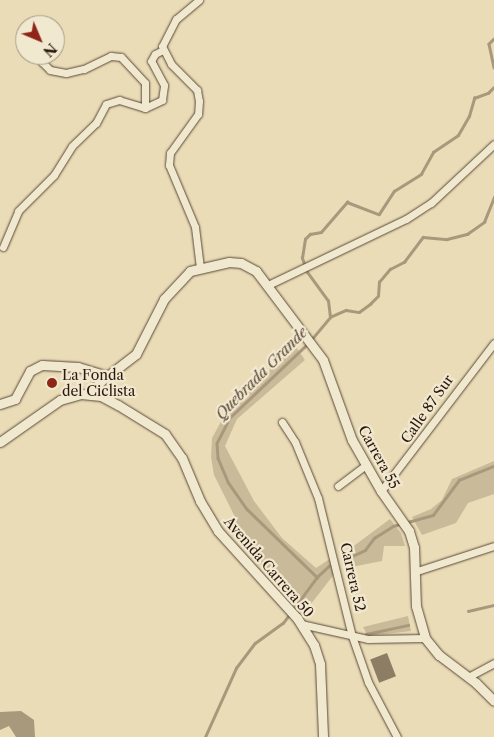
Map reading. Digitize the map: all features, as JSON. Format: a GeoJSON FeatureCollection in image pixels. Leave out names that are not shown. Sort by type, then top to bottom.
{"type":"FeatureCollection","features":[{"type":"Feature","properties":{"kind":"street"},"geometry":{"type":"LineString","coordinates":[[0,442],[60,400],[90,394],[107,376],[131,359],[164,299],[181,279],[200,266],[195,227],[169,165],[170,153],[198,114],[199,101],[197,90],[171,64],[163,50],[165,34],[176,19],[199,0]]}},
{"type":"Feature","properties":{"kind":"street"},"geometry":{"type":"LineString","coordinates":[[3,246],[18,211],[54,175],[72,146],[96,123],[106,104],[116,100],[145,108],[160,102],[164,96],[164,85],[151,61],[155,54],[163,50]]}},
{"type":"Feature","properties":{"kind":"street"},"geometry":{"type":"LineString","coordinates":[[45,65],[50,70],[66,73],[84,69],[111,56],[121,57],[145,83],[145,108]]}},
{"type":"Feature","properties":{"kind":"street"},"geometry":{"type":"LineString","coordinates":[[268,286],[406,219],[431,203],[494,144]]}},
{"type":"Feature","properties":{"kind":"street","name":"Carrera 55"},"geometry":{"type":"LineString","coordinates":[[200,266],[241,263],[256,271],[316,350],[366,466],[409,531],[414,547],[416,606],[425,638],[439,655],[468,677],[494,701]]}},
{"type":"Feature","properties":{"kind":"street","name":"Calle 87 Sur"},"geometry":{"type":"LineString","coordinates":[[381,491],[494,343]]}},
{"type":"Feature","properties":{"kind":"street"},"geometry":{"type":"LineString","coordinates":[[0,404],[15,399],[30,371],[42,365],[78,367],[107,376]]}},
{"type":"Feature","properties":{"kind":"street","name":"Avenida Carrera 50"},"geometry":{"type":"LineString","coordinates":[[90,394],[135,413],[165,434],[182,458],[200,501],[218,531],[299,621],[314,645],[320,664],[323,737]]}},
{"type":"Feature","properties":{"kind":"street","name":"Carrera 52"},"geometry":{"type":"LineString","coordinates":[[282,422],[295,442],[318,498],[352,636],[374,697],[397,737]]}},
{"type":"Feature","properties":{"kind":"street"},"geometry":{"type":"LineString","coordinates":[[338,486],[366,466]]}},
{"type":"Feature","properties":{"kind":"street"},"geometry":{"type":"LineString","coordinates":[[414,572],[494,546]]}},
{"type":"Feature","properties":{"kind":"street"},"geometry":{"type":"LineString","coordinates":[[299,621],[352,636],[378,640],[408,636],[425,638]]}},
{"type":"Feature","properties":{"kind":"street"},"geometry":{"type":"LineString","coordinates":[[468,677],[494,663]]}},
{"type":"Feature","properties":{"kind":"shaded area"},"geometry":{"type":"Polygon","coordinates":[[[294,344],[305,360],[237,419],[225,446],[254,501],[282,538],[316,568],[330,559],[335,573],[304,613],[228,528],[236,519],[214,475],[211,457],[212,438],[228,409],[294,344]]]}},
{"type":"Feature","properties":{"kind":"shaded area"},"geometry":{"type":"Polygon","coordinates":[[[494,461],[494,494],[468,503],[456,523],[422,535],[412,517],[431,509],[442,500],[452,479],[494,461]]]}},
{"type":"Feature","properties":{"kind":"shaded area"},"geometry":{"type":"Polygon","coordinates":[[[390,519],[401,533],[405,546],[384,546],[382,561],[346,568],[343,554],[390,519]]]}},
{"type":"Feature","properties":{"kind":"shaded area"},"geometry":{"type":"Polygon","coordinates":[[[408,616],[411,631],[368,636],[363,627],[408,616]]]}},
{"type":"Feature","properties":{"kind":"shaded area"},"geometry":{"type":"Polygon","coordinates":[[[21,711],[34,720],[35,737],[16,737],[9,726],[0,730],[0,712],[21,711]]]}},
{"type":"Feature","properties":{"kind":"building"},"geometry":{"type":"Polygon","coordinates":[[[387,653],[396,676],[379,683],[370,659],[387,653]]]}},
{"type":"Feature","properties":{"kind":"waterway"},"geometry":{"type":"LineString","coordinates":[[494,39],[489,44],[494,67]]}},
{"type":"Feature","properties":{"kind":"waterway"},"geometry":{"type":"LineString","coordinates":[[330,317],[328,301],[307,272],[302,258],[305,239],[310,234],[321,232],[347,202],[379,214],[394,191],[421,174],[433,152],[458,135],[469,116],[474,98],[488,93],[494,87]]}},
{"type":"Feature","properties":{"kind":"waterway","name":"Quebrada Grande"},"geometry":{"type":"LineString","coordinates":[[311,340],[330,317],[346,310],[359,312],[370,304],[378,296],[379,282],[390,269],[404,262],[423,237],[447,239],[467,234],[484,222],[494,197]]}},
{"type":"Feature","properties":{"kind":"waterway","name":"Quebrada Grande"},"geometry":{"type":"LineString","coordinates":[[308,344],[230,418],[217,443],[218,458],[228,482],[247,509],[317,577]]}},
{"type":"Feature","properties":{"kind":"waterway"},"geometry":{"type":"LineString","coordinates":[[346,559],[365,550],[374,538],[393,526],[433,515],[459,480],[494,466]]}},
{"type":"Feature","properties":{"kind":"waterway"},"geometry":{"type":"LineString","coordinates":[[205,737],[236,668],[255,643],[283,623],[317,577],[329,566]]}},
{"type":"Feature","properties":{"kind":"waterway"},"geometry":{"type":"LineString","coordinates":[[468,611],[494,605]]}},
{"type":"Feature","properties":{"kind":"waterway"},"geometry":{"type":"LineString","coordinates":[[366,634],[408,625]]}},
{"type":"Feature","properties":{"kind":"place","name":"La Fonda del Ciclista"},"geometry":{"type":"Point","coordinates":[52,383]}}]}
